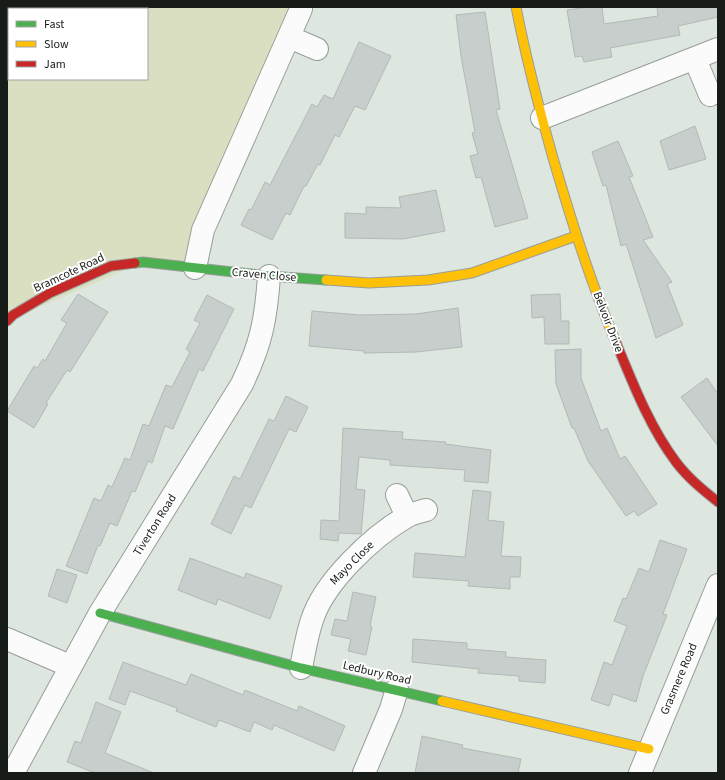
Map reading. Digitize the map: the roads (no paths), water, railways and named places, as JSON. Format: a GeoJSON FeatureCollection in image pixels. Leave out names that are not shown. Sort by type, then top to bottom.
{"type":"FeatureCollection","features":[{"type":"Feature","properties":{"kind":"street","name":"Belvoir Drive"},"geometry":{"type":"LineString","coordinates":[[516,7],[520,34],[542,118],[576,236],[614,341],[654,425],[672,456],[694,482],[718,502]]}},
{"type":"Feature","properties":{"kind":"street"},"geometry":{"type":"LineString","coordinates":[[195,268],[203,230],[301,9]]}},
{"type":"Feature","properties":{"kind":"street"},"geometry":{"type":"LineString","coordinates":[[289,37],[317,49]]}},
{"type":"Feature","properties":{"kind":"street"},"geometry":{"type":"LineString","coordinates":[[542,118],[718,49]]}},
{"type":"Feature","properties":{"kind":"street"},"geometry":{"type":"LineString","coordinates":[[695,59],[710,95]]}},
{"type":"Feature","properties":{"kind":"street","name":"Craven Close"},"geometry":{"type":"LineString","coordinates":[[195,268],[269,276],[369,283],[428,280],[472,273],[576,236]]}},
{"type":"Feature","properties":{"kind":"street","name":"Bramcote Road"},"geometry":{"type":"LineString","coordinates":[[7,321],[12,315],[50,293],[111,266],[143,262],[195,268]]}},
{"type":"Feature","properties":{"kind":"street","name":"Tiverton Road"},"geometry":{"type":"LineString","coordinates":[[19,771],[70,666],[100,614],[242,384],[256,356],[265,322],[269,276]]}},
{"type":"Feature","properties":{"kind":"street","name":"Mayo Close"},"geometry":{"type":"LineString","coordinates":[[301,668],[312,619],[327,589],[346,566],[370,544],[416,513],[397,495]]}},
{"type":"Feature","properties":{"kind":"street","name":"Grasmere Road"},"geometry":{"type":"LineString","coordinates":[[640,773],[718,585]]}},
{"type":"Feature","properties":{"kind":"street","name":"Ledbury Road"},"geometry":{"type":"LineString","coordinates":[[100,614],[301,668],[398,689],[649,749]]}},
{"type":"Feature","properties":{"kind":"street"},"geometry":{"type":"LineString","coordinates":[[7,639],[70,666]]}},
{"type":"Feature","properties":{"kind":"street"},"geometry":{"type":"LineString","coordinates":[[364,773],[392,709],[398,689]]}}]}
